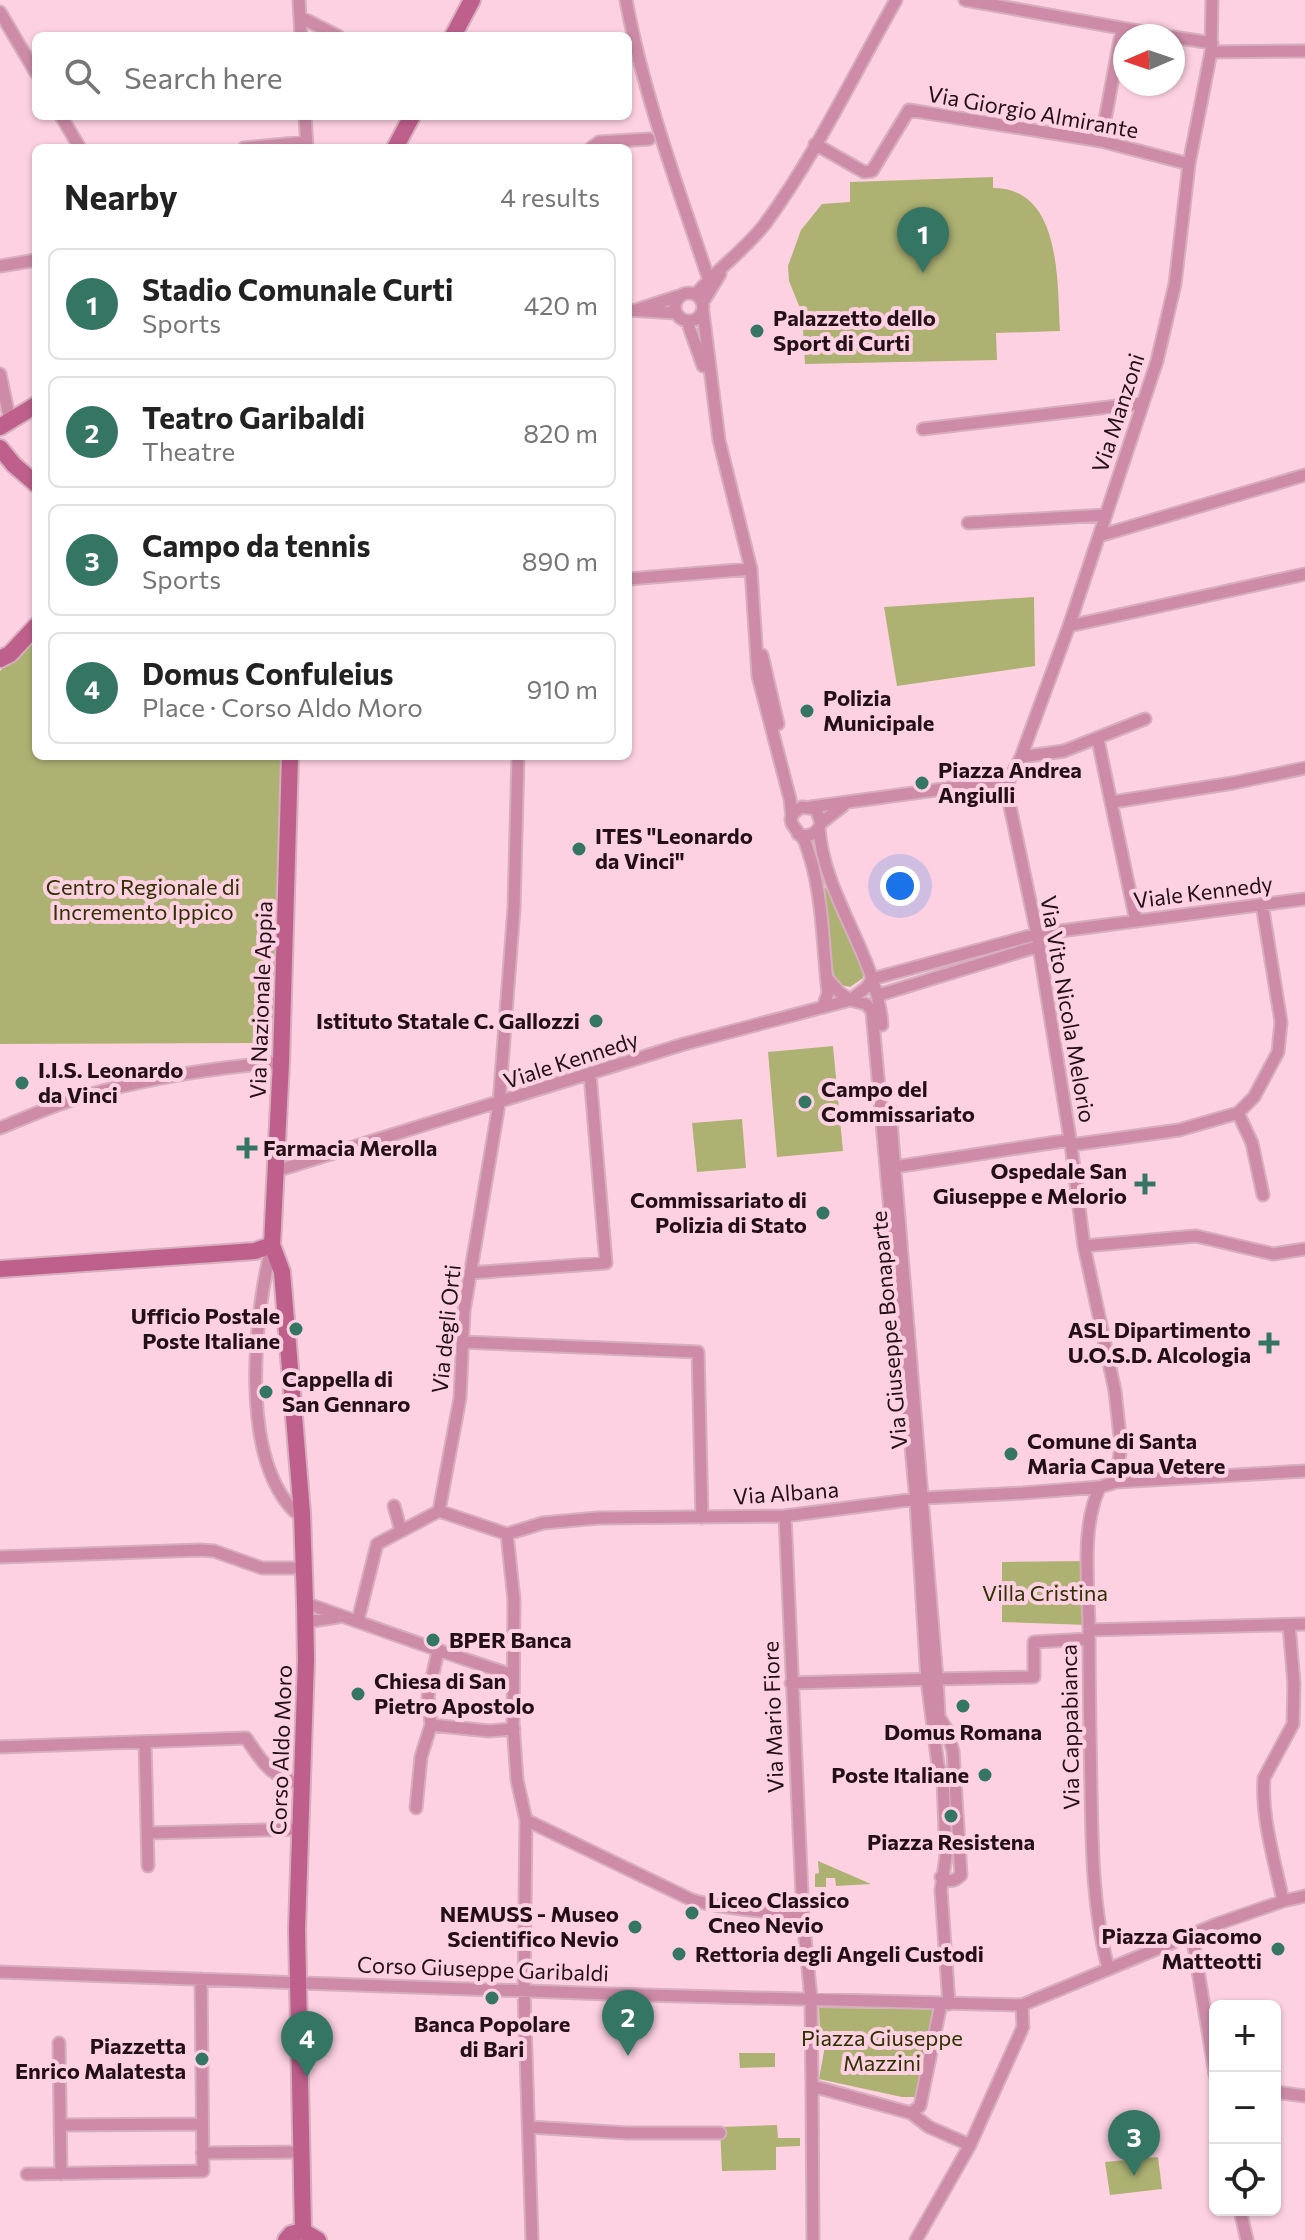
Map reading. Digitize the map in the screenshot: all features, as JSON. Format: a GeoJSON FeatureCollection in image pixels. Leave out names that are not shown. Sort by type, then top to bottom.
{"type":"FeatureCollection","features":[{"type":"Feature","properties":{"kind":"main road"},"geometry":{"type":"LineString","coordinates":[[455,32],[472,0]]}},
{"type":"Feature","properties":{"kind":"main road"},"geometry":{"type":"LineString","coordinates":[[397,144],[410,120]]}},
{"type":"Feature","properties":{"kind":"main road"},"geometry":{"type":"LineString","coordinates":[[5,424],[32,407]]}},
{"type":"Feature","properties":{"kind":"main road"},"geometry":{"type":"LineString","coordinates":[[0,448],[7,464],[32,481]]}},
{"type":"Feature","properties":{"kind":"main road"},"geometry":{"type":"LineString","coordinates":[[3,659],[32,630]]}},
{"type":"Feature","properties":{"kind":"main road","name":"Via Nazionale Appia"},"geometry":{"type":"LineString","coordinates":[[272,1245],[290,760]]}},
{"type":"Feature","properties":{"kind":"main road"},"geometry":{"type":"LineString","coordinates":[[0,1269],[255,1251],[272,1245]]}},
{"type":"Feature","properties":{"kind":"main road","name":"Corso Aldo Moro"},"geometry":{"type":"LineString","coordinates":[[272,1245],[282,1272],[302,1513],[305,1622],[297,1983],[300,2152],[310,2236]]}},
{"type":"Feature","properties":{"kind":"main road"},"geometry":{"type":"LineString","coordinates":[[286,2240],[291,2234],[310,2236]]}},
{"type":"Feature","properties":{"kind":"street"},"geometry":{"type":"LineString","coordinates":[[299,0],[301,32]]}},
{"type":"Feature","properties":{"kind":"street"},"geometry":{"type":"LineString","coordinates":[[626,0],[634,42],[660,132],[709,280]]}},
{"type":"Feature","properties":{"kind":"street"},"geometry":{"type":"LineString","coordinates":[[687,321],[697,319],[709,280],[745,248],[767,221],[815,144],[896,0]]}},
{"type":"Feature","properties":{"kind":"street"},"geometry":{"type":"LineString","coordinates":[[965,0],[1113,27]]}},
{"type":"Feature","properties":{"kind":"street","name":"Via Manzoni"},"geometry":{"type":"LineString","coordinates":[[1009,780],[1021,757],[1069,626],[1157,361],[1175,284],[1189,164],[1211,48],[1212,0]]}},
{"type":"Feature","properties":{"kind":"street"},"geometry":{"type":"LineString","coordinates":[[0,12],[5,31],[32,68]]}},
{"type":"Feature","properties":{"kind":"street"},"geometry":{"type":"LineString","coordinates":[[300,17],[330,32]]}},
{"type":"Feature","properties":{"kind":"street"},"geometry":{"type":"LineString","coordinates":[[1185,40],[1211,48],[1305,51]]}},
{"type":"Feature","properties":{"kind":"street"},"geometry":{"type":"LineString","coordinates":[[1101,141],[1113,77]]}},
{"type":"Feature","properties":{"kind":"street","name":"Via Giorgio Almirante"},"geometry":{"type":"LineString","coordinates":[[815,144],[864,172],[872,171],[909,110],[1101,141],[1189,164]]}},
{"type":"Feature","properties":{"kind":"street"},"geometry":{"type":"LineString","coordinates":[[63,120],[78,144]]}},
{"type":"Feature","properties":{"kind":"street"},"geometry":{"type":"LineString","coordinates":[[305,120],[306,144]]}},
{"type":"Feature","properties":{"kind":"street"},"geometry":{"type":"LineString","coordinates":[[596,144],[649,139]]}},
{"type":"Feature","properties":{"kind":"street"},"geometry":{"type":"LineString","coordinates":[[0,266],[32,261]]}},
{"type":"Feature","properties":{"kind":"street"},"geometry":{"type":"LineString","coordinates":[[725,267],[700,303],[711,392],[719,440],[751,569],[758,676],[790,799],[792,826],[805,841],[815,880],[828,999],[823,1007]]}},
{"type":"Feature","properties":{"kind":"street"},"geometry":{"type":"LineString","coordinates":[[632,310],[687,293],[700,303]]}},
{"type":"Feature","properties":{"kind":"street"},"geometry":{"type":"LineString","coordinates":[[676,313],[675,304],[679,296]]}},
{"type":"Feature","properties":{"kind":"street"},"geometry":{"type":"LineString","coordinates":[[632,310],[676,313],[687,321],[711,392]]}},
{"type":"Feature","properties":{"kind":"street"},"geometry":{"type":"LineString","coordinates":[[0,374],[5,424]]}},
{"type":"Feature","properties":{"kind":"street"},"geometry":{"type":"LineString","coordinates":[[923,429],[1143,403]]}},
{"type":"Feature","properties":{"kind":"street"},"geometry":{"type":"LineString","coordinates":[[1099,536],[1305,475]]}},
{"type":"Feature","properties":{"kind":"street"},"geometry":{"type":"LineString","coordinates":[[968,523],[1106,515]]}},
{"type":"Feature","properties":{"kind":"street"},"geometry":{"type":"LineString","coordinates":[[632,579],[751,569]]}},
{"type":"Feature","properties":{"kind":"street"},"geometry":{"type":"LineString","coordinates":[[1069,626],[1305,574]]}},
{"type":"Feature","properties":{"kind":"street"},"geometry":{"type":"LineString","coordinates":[[753,600],[763,660],[797,797],[819,813],[821,847],[829,878],[879,995],[935,1679],[939,1717],[953,1751],[961,1875],[955,1881],[941,1877]]}},
{"type":"Feature","properties":{"kind":"street"},"geometry":{"type":"LineString","coordinates":[[1021,757],[1064,751],[1145,719]]}},
{"type":"Feature","properties":{"kind":"street"},"geometry":{"type":"LineString","coordinates":[[1098,740],[1136,921]]}},
{"type":"Feature","properties":{"kind":"street","name":"Via degli Orti"},"geometry":{"type":"LineString","coordinates":[[439,1511],[460,1398],[464,1311],[499,1104],[514,908],[518,760]]}},
{"type":"Feature","properties":{"kind":"street"},"geometry":{"type":"LineString","coordinates":[[1113,802],[1305,768]]}},
{"type":"Feature","properties":{"kind":"street"},"geometry":{"type":"LineString","coordinates":[[792,817],[797,809],[809,806],[844,805],[1009,780]]}},
{"type":"Feature","properties":{"kind":"street","name":"Via Vito Nicola Melorio"},"geometry":{"type":"LineString","coordinates":[[1009,780],[1008,797],[1038,940],[1084,1246],[1115,1391],[1121,1446],[1116,1482]]}},
{"type":"Feature","properties":{"kind":"street"},"geometry":{"type":"LineString","coordinates":[[978,786],[1008,797]]}},
{"type":"Feature","properties":{"kind":"street"},"geometry":{"type":"LineString","coordinates":[[798,834],[813,834],[844,805]]}},
{"type":"Feature","properties":{"kind":"street"},"geometry":{"type":"LineString","coordinates":[[815,880],[822,876],[829,878]]}},
{"type":"Feature","properties":{"kind":"street","name":"Viale Kennedy"},"geometry":{"type":"LineString","coordinates":[[872,979],[1038,940],[1136,921],[1305,899]]}},
{"type":"Feature","properties":{"kind":"street"},"geometry":{"type":"LineString","coordinates":[[891,1167],[1179,1130],[1238,1113],[1254,1097],[1278,1052],[1281,1022],[1262,904]]}},
{"type":"Feature","properties":{"kind":"street"},"geometry":{"type":"LineString","coordinates":[[879,995],[1038,940]]}},
{"type":"Feature","properties":{"kind":"street"},"geometry":{"type":"LineString","coordinates":[[826,975],[839,992],[850,1000],[866,1004],[875,1016],[891,1167]]}},
{"type":"Feature","properties":{"kind":"street"},"geometry":{"type":"LineString","coordinates":[[850,1000],[872,979]]}},
{"type":"Feature","properties":{"kind":"street","name":"Viale Kennedy"},"geometry":{"type":"LineString","coordinates":[[276,1171],[684,1044],[850,1000]]}},
{"type":"Feature","properties":{"kind":"street"},"geometry":{"type":"LineString","coordinates":[[0,1128],[71,1100],[196,1070],[281,1062]]}},
{"type":"Feature","properties":{"kind":"street"},"geometry":{"type":"LineString","coordinates":[[470,1273],[606,1263],[590,1074]]}},
{"type":"Feature","properties":{"kind":"street"},"geometry":{"type":"LineString","coordinates":[[1238,1113],[1252,1143],[1263,1195]]}},
{"type":"Feature","properties":{"kind":"street"},"geometry":{"type":"LineString","coordinates":[[1084,1246],[1196,1236],[1278,1253],[1305,1249]]}},
{"type":"Feature","properties":{"kind":"street"},"geometry":{"type":"LineString","coordinates":[[272,1245],[256,1343],[261,1445],[276,1488],[295,1512],[302,1513]]}},
{"type":"Feature","properties":{"kind":"street"},"geometry":{"type":"LineString","coordinates":[[463,1342],[698,1352],[702,1518]]}},
{"type":"Feature","properties":{"kind":"street","name":"Via Albana"},"geometry":{"type":"LineString","coordinates":[[507,1534],[543,1523],[598,1518],[785,1516],[920,1500],[1100,1487],[1116,1482],[1305,1471]]}},
{"type":"Feature","properties":{"kind":"street","name":"Via Cappabianca"},"geometry":{"type":"LineString","coordinates":[[1100,1487],[1092,1501],[1088,1559],[1093,1884],[1100,1939],[1108,1968]]}},
{"type":"Feature","properties":{"kind":"street"},"geometry":{"type":"LineString","coordinates":[[394,1506],[401,1531]]}},
{"type":"Feature","properties":{"kind":"street"},"geometry":{"type":"LineString","coordinates":[[358,1620],[377,1544],[439,1511],[507,1534],[514,1600],[517,1780],[526,1820],[524,1991],[532,2240]]}},
{"type":"Feature","properties":{"kind":"street","name":"Via Mario Fiore"},"geometry":{"type":"LineString","coordinates":[[785,1516],[803,1917],[811,1999]]}},
{"type":"Feature","properties":{"kind":"street"},"geometry":{"type":"LineString","coordinates":[[0,1557],[200,1550],[214,1551],[262,1568],[304,1568]]}},
{"type":"Feature","properties":{"kind":"street"},"geometry":{"type":"LineString","coordinates":[[305,1603],[513,1675]]}},
{"type":"Feature","properties":{"kind":"street"},"geometry":{"type":"LineString","coordinates":[[305,1622],[343,1616]]}},
{"type":"Feature","properties":{"kind":"street"},"geometry":{"type":"LineString","coordinates":[[791,1683],[1034,1677],[1034,1642],[1089,1635],[1305,1624]]}},
{"type":"Feature","properties":{"kind":"street"},"geometry":{"type":"LineString","coordinates":[[1283,1901],[1267,1825],[1263,1788],[1264,1778],[1293,1724],[1294,1683],[1289,1625]]}},
{"type":"Feature","properties":{"kind":"street"},"geometry":{"type":"LineString","coordinates":[[416,1808],[421,1757],[431,1725],[428,1696],[438,1651]]}},
{"type":"Feature","properties":{"kind":"street"},"geometry":{"type":"LineString","coordinates":[[911,2113],[920,2106],[945,2004],[941,1877],[946,1856],[945,1816],[943,1779],[936,1742],[935,1679]]}},
{"type":"Feature","properties":{"kind":"street"},"geometry":{"type":"LineString","coordinates":[[431,1725],[489,1731],[514,1729]]}},
{"type":"Feature","properties":{"kind":"street"},"geometry":{"type":"LineString","coordinates":[[0,1747],[246,1738],[262,1762],[280,1778],[302,1784]]}},
{"type":"Feature","properties":{"kind":"street"},"geometry":{"type":"LineString","coordinates":[[936,1742],[950,1738]]}},
{"type":"Feature","properties":{"kind":"street"},"geometry":{"type":"LineString","coordinates":[[145,1742],[148,1866]]}},
{"type":"Feature","properties":{"kind":"street"},"geometry":{"type":"LineString","coordinates":[[526,1820],[692,1900],[713,1906],[803,1917]]}},
{"type":"Feature","properties":{"kind":"street"},"geometry":{"type":"LineString","coordinates":[[148,1833],[300,1829]]}},
{"type":"Feature","properties":{"kind":"street"},"geometry":{"type":"LineString","coordinates":[[813,2240],[811,1999],[1022,2005],[1192,1934],[1305,1896]]}},
{"type":"Feature","properties":{"kind":"street"},"geometry":{"type":"LineString","coordinates":[[1192,1934],[1215,2072]]}},
{"type":"Feature","properties":{"kind":"street","name":"Corso Giuseppe Garibaldi"},"geometry":{"type":"LineString","coordinates":[[0,1972],[811,1999]]}},
{"type":"Feature","properties":{"kind":"street"},"geometry":{"type":"LineString","coordinates":[[27,2174],[203,2171],[201,1979]]}},
{"type":"Feature","properties":{"kind":"street"},"geometry":{"type":"LineString","coordinates":[[916,2240],[970,2145],[1023,2027],[1022,2005]]}},
{"type":"Feature","properties":{"kind":"street"},"geometry":{"type":"LineString","coordinates":[[59,2043],[61,2174]]}},
{"type":"Feature","properties":{"kind":"street"},"geometry":{"type":"LineString","coordinates":[[812,2086],[911,2113],[929,2127],[970,2145]]}},
{"type":"Feature","properties":{"kind":"street"},"geometry":{"type":"LineString","coordinates":[[1281,2093],[1305,2096]]}},
{"type":"Feature","properties":{"kind":"street"},"geometry":{"type":"LineString","coordinates":[[60,2125],[202,2124]]}},
{"type":"Feature","properties":{"kind":"street"},"geometry":{"type":"LineString","coordinates":[[529,2127],[627,2133],[720,2133]]}},
{"type":"Feature","properties":{"kind":"street"},"geometry":{"type":"LineString","coordinates":[[202,2153],[300,2152]]}},
{"type":"Feature","properties":{"kind":"street"},"geometry":{"type":"LineString","coordinates":[[1241,2216],[1247,2240]]}},
{"type":"Feature","properties":{"kind":"green space"},"geometry":{"type":"Polygon","coordinates":[[[993,177],[993,188],[1016,192],[1032,203],[1044,220],[1056,264],[1060,331],[996,333],[997,360],[805,364],[802,313],[789,281],[788,266],[801,230],[822,204],[850,202],[850,182],[993,177]]]}},
{"type":"Feature","properties":{"kind":"green space"},"geometry":{"type":"Polygon","coordinates":[[[1034,597],[1035,666],[897,686],[884,607],[1034,597]]]}},
{"type":"Feature","properties":{"kind":"green space","name":"Centro Regionale di Incremento Ippico"},"geometry":{"type":"Polygon","coordinates":[[[32,639],[32,760],[290,760],[282,1043],[0,1044],[0,671],[32,639]]]}},
{"type":"Feature","properties":{"kind":"green space"},"geometry":{"type":"Polygon","coordinates":[[[825,888],[829,890],[863,966],[863,978],[850,987],[841,985],[834,977],[822,893],[825,888]]]}},
{"type":"Feature","properties":{"kind":"green space","name":"Campo del Commissariato"},"geometry":{"type":"Polygon","coordinates":[[[833,1046],[843,1151],[777,1157],[768,1052],[833,1046]]]}},
{"type":"Feature","properties":{"kind":"green space"},"geometry":{"type":"Polygon","coordinates":[[[742,1119],[746,1168],[697,1172],[692,1123],[742,1119]]]}},
{"type":"Feature","properties":{"kind":"green space","name":"Villa Cristina"},"geometry":{"type":"Polygon","coordinates":[[[1088,1561],[1089,1625],[1002,1622],[1002,1562],[1088,1561]]]}},
{"type":"Feature","properties":{"kind":"green space"},"geometry":{"type":"Polygon","coordinates":[[[818,1861],[871,1884],[836,1886],[835,1878],[826,1878],[826,1887],[815,1887],[818,1861]]]}},
{"type":"Feature","properties":{"kind":"green space","name":"Piazza Giuseppe Mazzini"},"geometry":{"type":"Polygon","coordinates":[[[819,2008],[934,2009],[919,2097],[902,2097],[819,2079],[827,2035],[820,2034],[819,2008]]]}},
{"type":"Feature","properties":{"kind":"green space"},"geometry":{"type":"Polygon","coordinates":[[[739,2053],[775,2053],[775,2067],[740,2068],[739,2053]]]}},
{"type":"Feature","properties":{"kind":"green space"},"geometry":{"type":"Polygon","coordinates":[[[777,2125],[778,2138],[800,2138],[800,2146],[776,2147],[776,2170],[722,2171],[720,2127],[777,2125]]]}},
{"type":"Feature","properties":{"kind":"green space"},"geometry":{"type":"Polygon","coordinates":[[[1158,2157],[1162,2189],[1110,2195],[1105,2162],[1158,2157]]]}},
{"type":"Feature","properties":{"kind":"place","name":"Stadio Comunale Curti"},"geometry":{"type":"Point","coordinates":[923,273]}},
{"type":"Feature","properties":{"kind":"place","name":"Palazzetto dello Sport di Curti"},"geometry":{"type":"Point","coordinates":[757,331]}},
{"type":"Feature","properties":{"kind":"place","name":"Polizia Municipale"},"geometry":{"type":"Point","coordinates":[807,711]}},
{"type":"Feature","properties":{"kind":"place","name":"Piazza Andrea Angiulli"},"geometry":{"type":"Point","coordinates":[922,783]}},
{"type":"Feature","properties":{"kind":"place","name":"ITES \"Leonardo da Vinci\""},"geometry":{"type":"Point","coordinates":[579,849]}},
{"type":"Feature","properties":{"kind":"place","name":"Istituto Statale C. Gallozzi"},"geometry":{"type":"Point","coordinates":[596,1021]}},
{"type":"Feature","properties":{"kind":"place","name":"I.I.S. Leonardo da Vinci"},"geometry":{"type":"Point","coordinates":[22,1083]}},
{"type":"Feature","properties":{"kind":"place","name":"Campo del Commissariato"},"geometry":{"type":"Point","coordinates":[805,1102]}},
{"type":"Feature","properties":{"kind":"place","name":"Farmacia Merolla"},"geometry":{"type":"Point","coordinates":[247,1148]}},
{"type":"Feature","properties":{"kind":"place","name":"Ospedale San Giuseppe e Melorio"},"geometry":{"type":"Point","coordinates":[1145,1184]}},
{"type":"Feature","properties":{"kind":"place","name":"Commissariato di Polizia di Stato"},"geometry":{"type":"Point","coordinates":[823,1213]}},
{"type":"Feature","properties":{"kind":"place","name":"Ufficio Postale Poste Italiane"},"geometry":{"type":"Point","coordinates":[296,1329]}},
{"type":"Feature","properties":{"kind":"place","name":"ASL Dipartimento U.O.S.D. Alcologia"},"geometry":{"type":"Point","coordinates":[1269,1343]}},
{"type":"Feature","properties":{"kind":"place","name":"Cappella di San Gennaro"},"geometry":{"type":"Point","coordinates":[266,1392]}},
{"type":"Feature","properties":{"kind":"place","name":"Comune di Santa Maria Capua Vetere"},"geometry":{"type":"Point","coordinates":[1011,1454]}},
{"type":"Feature","properties":{"kind":"place","name":"BPER Banca"},"geometry":{"type":"Point","coordinates":[433,1640]}},
{"type":"Feature","properties":{"kind":"place","name":"Chiesa di San Pietro Apostolo"},"geometry":{"type":"Point","coordinates":[358,1694]}},
{"type":"Feature","properties":{"kind":"place","name":"Domus Romana"},"geometry":{"type":"Point","coordinates":[963,1706]}},
{"type":"Feature","properties":{"kind":"place","name":"Poste Italiane"},"geometry":{"type":"Point","coordinates":[985,1775]}},
{"type":"Feature","properties":{"kind":"place","name":"Piazza Resistena"},"geometry":{"type":"Point","coordinates":[951,1816]}},
{"type":"Feature","properties":{"kind":"place","name":"Liceo Classico Cneo Nevio"},"geometry":{"type":"Point","coordinates":[692,1913]}},
{"type":"Feature","properties":{"kind":"place","name":"NEMUSS - Museo Scientifico Nevio"},"geometry":{"type":"Point","coordinates":[635,1927]}},
{"type":"Feature","properties":{"kind":"place","name":"Piazza Giacomo Matteotti"},"geometry":{"type":"Point","coordinates":[1278,1949]}},
{"type":"Feature","properties":{"kind":"place","name":"Rettoria degli Angeli Custodi"},"geometry":{"type":"Point","coordinates":[679,1954]}},
{"type":"Feature","properties":{"kind":"place","name":"Banca Popolare di Bari"},"geometry":{"type":"Point","coordinates":[492,1998]}},
{"type":"Feature","properties":{"kind":"place","name":"Teatro Garibaldi"},"geometry":{"type":"Point","coordinates":[628,2056]}},
{"type":"Feature","properties":{"kind":"place","name":"Piazzetta Enrico Malatesta"},"geometry":{"type":"Point","coordinates":[202,2059]}},
{"type":"Feature","properties":{"kind":"place","name":"Domus Confuleius"},"geometry":{"type":"Point","coordinates":[307,2077]}},
{"type":"Feature","properties":{"kind":"place","name":"Campo da tennis"},"geometry":{"type":"Point","coordinates":[1134,2176]}}]}
